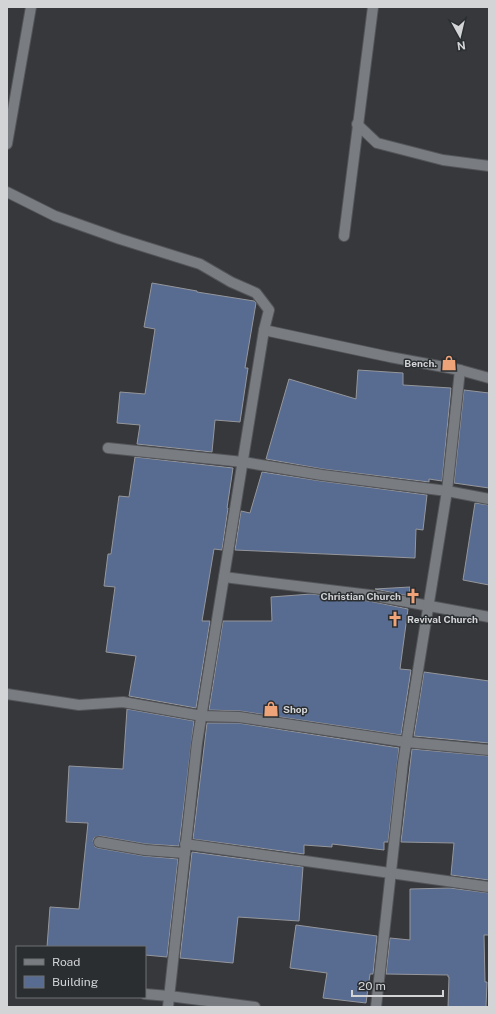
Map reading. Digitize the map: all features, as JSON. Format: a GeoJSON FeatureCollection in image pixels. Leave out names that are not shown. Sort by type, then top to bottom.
{"type":"FeatureCollection","features":[{"type":"Feature","properties":{"kind":"street"},"geometry":{"type":"LineString","coordinates":[[7,144],[31,7]]}},
{"type":"Feature","properties":{"kind":"street"},"geometry":{"type":"LineString","coordinates":[[344,236],[373,7]]}},
{"type":"Feature","properties":{"kind":"street"},"geometry":{"type":"LineString","coordinates":[[357,124],[377,142],[442,160],[489,166]]}},
{"type":"Feature","properties":{"kind":"street"},"geometry":{"type":"LineString","coordinates":[[7,192],[55,216],[120,239],[200,264],[231,282],[256,293],[269,310],[264,330],[197,743],[168,1007]]}},
{"type":"Feature","properties":{"kind":"street"},"geometry":{"type":"LineString","coordinates":[[264,330],[390,357],[460,370],[489,378]]}},
{"type":"Feature","properties":{"kind":"street"},"geometry":{"type":"LineString","coordinates":[[376,1007],[406,742],[447,491],[460,370]]}},
{"type":"Feature","properties":{"kind":"street"},"geometry":{"type":"LineString","coordinates":[[108,448],[243,462],[322,475],[447,491],[489,499]]}},
{"type":"Feature","properties":{"kind":"street"},"geometry":{"type":"LineString","coordinates":[[224,577],[370,595],[489,617]]}},
{"type":"Feature","properties":{"kind":"street"},"geometry":{"type":"LineString","coordinates":[[7,694],[79,705],[123,702],[202,716],[239,717],[406,742],[489,750]]}},
{"type":"Feature","properties":{"kind":"street"},"geometry":{"type":"LineString","coordinates":[[99,842],[145,850],[185,848],[248,852],[391,874],[489,887]]}},
{"type":"Feature","properties":{"kind":"street"},"geometry":{"type":"LineString","coordinates":[[146,994],[255,1007]]}},
{"type":"Feature","properties":{"kind":"building"},"geometry":{"type":"Polygon","coordinates":[[[152,283],[254,301],[256,303],[245,368],[248,368],[240,422],[215,420],[212,452],[137,444],[140,425],[117,423],[120,392],[145,394],[155,329],[144,327],[152,283]]]}},
{"type":"Feature","properties":{"kind":"building"},"geometry":{"type":"Polygon","coordinates":[[[358,370],[403,373],[403,385],[451,388],[442,481],[429,479],[429,482],[323,469],[266,459],[289,379],[356,399],[358,370]]]}},
{"type":"Feature","properties":{"kind":"building"},"geometry":{"type":"Polygon","coordinates":[[[464,390],[489,393],[489,488],[454,483],[464,390]]]}},
{"type":"Feature","properties":{"kind":"building"},"geometry":{"type":"Polygon","coordinates":[[[135,457],[233,468],[222,550],[214,549],[202,621],[210,621],[196,708],[129,696],[136,656],[106,652],[115,587],[104,586],[108,554],[111,554],[119,496],[129,497],[135,457]]]}},
{"type":"Feature","properties":{"kind":"building"},"geometry":{"type":"Polygon","coordinates":[[[262,472],[427,495],[423,530],[416,529],[415,558],[235,550],[241,511],[250,513],[262,472]]]}},
{"type":"Feature","properties":{"kind":"building"},"geometry":{"type":"Polygon","coordinates":[[[475,503],[489,505],[489,585],[463,580],[475,503]]]}},
{"type":"Feature","properties":{"kind":"building"},"geometry":{"type":"Polygon","coordinates":[[[410,587],[409,596],[375,589],[410,587]]]}},
{"type":"Feature","properties":{"kind":"building"},"geometry":{"type":"Polygon","coordinates":[[[311,594],[369,601],[408,609],[400,669],[411,670],[401,735],[240,711],[209,710],[223,621],[272,621],[271,597],[311,594]]]}},
{"type":"Feature","properties":{"kind":"building"},"geometry":{"type":"Polygon","coordinates":[[[424,672],[489,681],[489,743],[414,736],[424,672]]]}},
{"type":"Feature","properties":{"kind":"building"},"geometry":{"type":"Polygon","coordinates":[[[127,709],[194,721],[179,846],[146,844],[100,836],[94,838],[93,841],[95,847],[98,848],[144,856],[178,859],[167,957],[146,955],[146,946],[47,946],[50,907],[79,909],[88,823],[66,822],[69,766],[123,769],[127,709]]]}},
{"type":"Feature","properties":{"kind":"building"},"geometry":{"type":"Polygon","coordinates":[[[207,723],[238,723],[399,748],[388,842],[384,842],[384,850],[332,844],[332,847],[304,845],[304,854],[193,839],[207,723]]]}},
{"type":"Feature","properties":{"kind":"building"},"geometry":{"type":"Polygon","coordinates":[[[412,749],[489,756],[489,880],[451,875],[454,843],[401,842],[412,749]]]}},
{"type":"Feature","properties":{"kind":"building"},"geometry":{"type":"Polygon","coordinates":[[[192,852],[303,867],[299,921],[238,917],[233,963],[180,958],[192,852]]]}},
{"type":"Feature","properties":{"kind":"building"},"geometry":{"type":"Polygon","coordinates":[[[450,888],[489,893],[489,935],[484,935],[485,982],[487,982],[486,1007],[448,1007],[448,975],[386,974],[390,938],[410,940],[410,889],[450,888]]]}},
{"type":"Feature","properties":{"kind":"building"},"geometry":{"type":"Polygon","coordinates":[[[296,925],[377,936],[373,974],[370,974],[366,1003],[323,998],[327,973],[290,968],[296,925]]]}},
{"type":"Feature","properties":{"kind":"place","name":"Bench."},"geometry":{"type":"Point","coordinates":[449,363]}},
{"type":"Feature","properties":{"kind":"place","name":"Christian Church"},"geometry":{"type":"Point","coordinates":[413,596]}},
{"type":"Feature","properties":{"kind":"place","name":"Revival Church"},"geometry":{"type":"Point","coordinates":[395,619]}},
{"type":"Feature","properties":{"kind":"place","name":"Shop"},"geometry":{"type":"Point","coordinates":[271,709]}}]}
